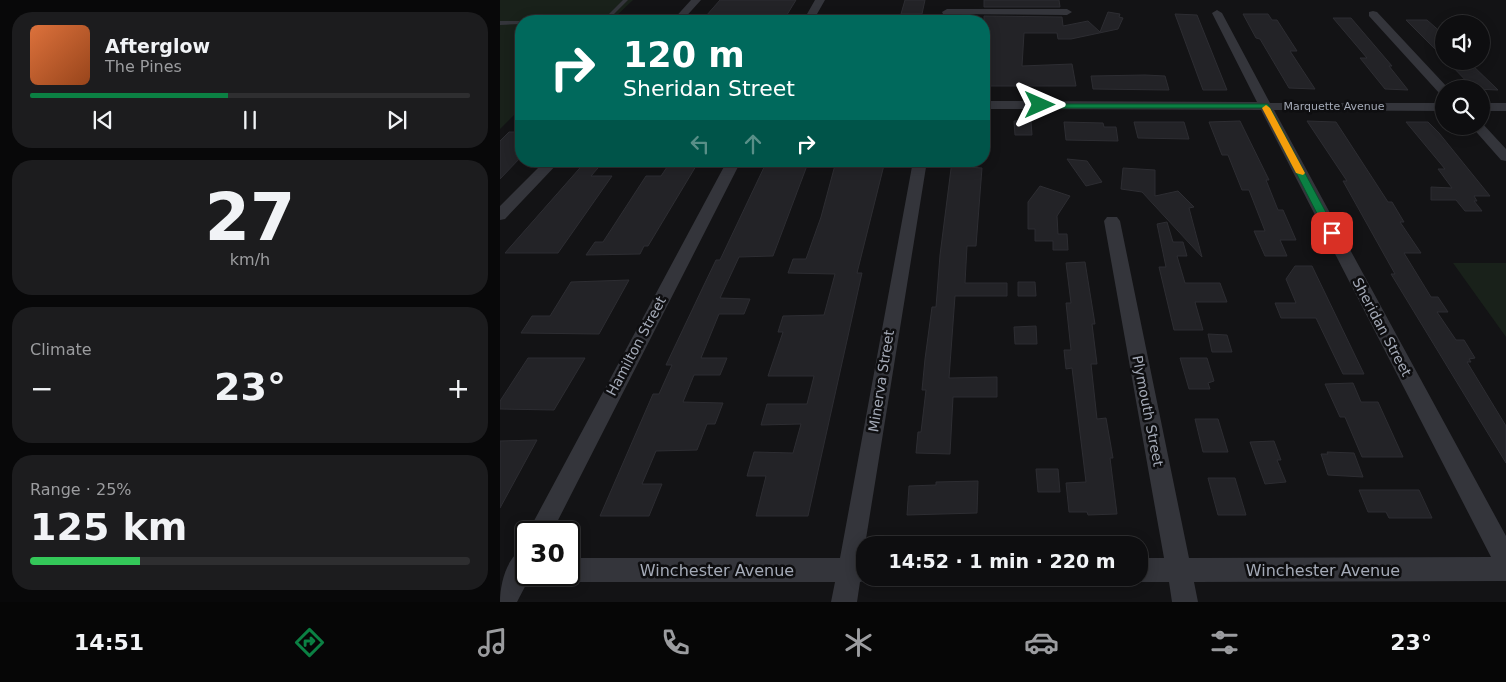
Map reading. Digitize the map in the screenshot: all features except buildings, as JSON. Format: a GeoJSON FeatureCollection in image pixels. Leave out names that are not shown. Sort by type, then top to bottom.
{"type":"FeatureCollection","features":[{"type":"Feature","properties":{"kind":"street"},"geometry":{"type":"LineString","coordinates":[[682,15],[696,0]]}},
{"type":"Feature","properties":{"kind":"street"},"geometry":{"type":"LineString","coordinates":[[811,15],[820,0]]}},
{"type":"Feature","properties":{"kind":"street"},"geometry":{"type":"LineString","coordinates":[[946,15],[949,0]]}},
{"type":"Feature","properties":{"kind":"street"},"geometry":{"type":"LineString","coordinates":[[990,15],[1067,12]]}},
{"type":"Feature","properties":{"kind":"street","name":"Sheridan Street"},"geometry":{"type":"LineString","coordinates":[[1217,12],[1506,560]]}},
{"type":"Feature","properties":{"kind":"street"},"geometry":{"type":"LineString","coordinates":[[1372,14],[1435,81]]}},
{"type":"Feature","properties":{"kind":"street","name":"Marquette Avenue"},"geometry":{"type":"LineString","coordinates":[[990,105],[1435,107]]}},
{"type":"Feature","properties":{"kind":"street"},"geometry":{"type":"LineString","coordinates":[[1490,107],[1506,107]]}},
{"type":"Feature","properties":{"kind":"street"},"geometry":{"type":"LineString","coordinates":[[1485,135],[1506,157]]}},
{"type":"Feature","properties":{"kind":"street"},"geometry":{"type":"LineString","coordinates":[[500,216],[547,167]]}},
{"type":"Feature","properties":{"kind":"street","name":"Hamilton Street"},"geometry":{"type":"LineString","coordinates":[[546,521],[731,167]]}},
{"type":"Feature","properties":{"kind":"street","name":"Minerva Street"},"geometry":{"type":"LineString","coordinates":[[862,536],[919,167]]}},
{"type":"Feature","properties":{"kind":"street","name":"Plymouth Street"},"geometry":{"type":"LineString","coordinates":[[1112,220],[1184,602]]}},
{"type":"Feature","properties":{"kind":"street","name":"Winchester Avenue"},"geometry":{"type":"LineString","coordinates":[[1148,570],[1506,569]]}},
{"type":"Feature","properties":{"kind":"street","name":"Winchester Avenue"},"geometry":{"type":"LineString","coordinates":[[580,570],[856,570]]}},
{"type":"Feature","properties":{"kind":"street","name":"Minerva Street"},"geometry":{"type":"LineString","coordinates":[[844,602],[856,572]]}},
{"type":"Feature","properties":{"kind":"street"},"geometry":{"type":"LineString","coordinates":[[504,602],[515,582]]}},
{"type":"Feature","properties":{"kind":"lane"},"geometry":{"type":"LineString","coordinates":[[610,15],[626,0]]}},
{"type":"Feature","properties":{"kind":"lane"},"geometry":{"type":"LineString","coordinates":[[500,23],[515,23]]}},
{"type":"Feature","properties":{"kind":"shaded area"},"geometry":{"type":"Polygon","coordinates":[[[500,0],[633,0],[617,15],[515,15],[515,114],[500,129],[500,0]]]}},
{"type":"Feature","properties":{"kind":"shaded area"},"geometry":{"type":"Polygon","coordinates":[[[1453,263],[1506,263],[1506,337],[1453,263]]]}},
{"type":"Feature","properties":{"kind":"slow traffic"},"geometry":{"type":"LineString","coordinates":[[1266,108],[1300,173]]}},
{"type":"Feature","properties":{"kind":"route"},"geometry":{"type":"LineString","coordinates":[[1040,105],[1265,106],[1332,233]]}}]}
